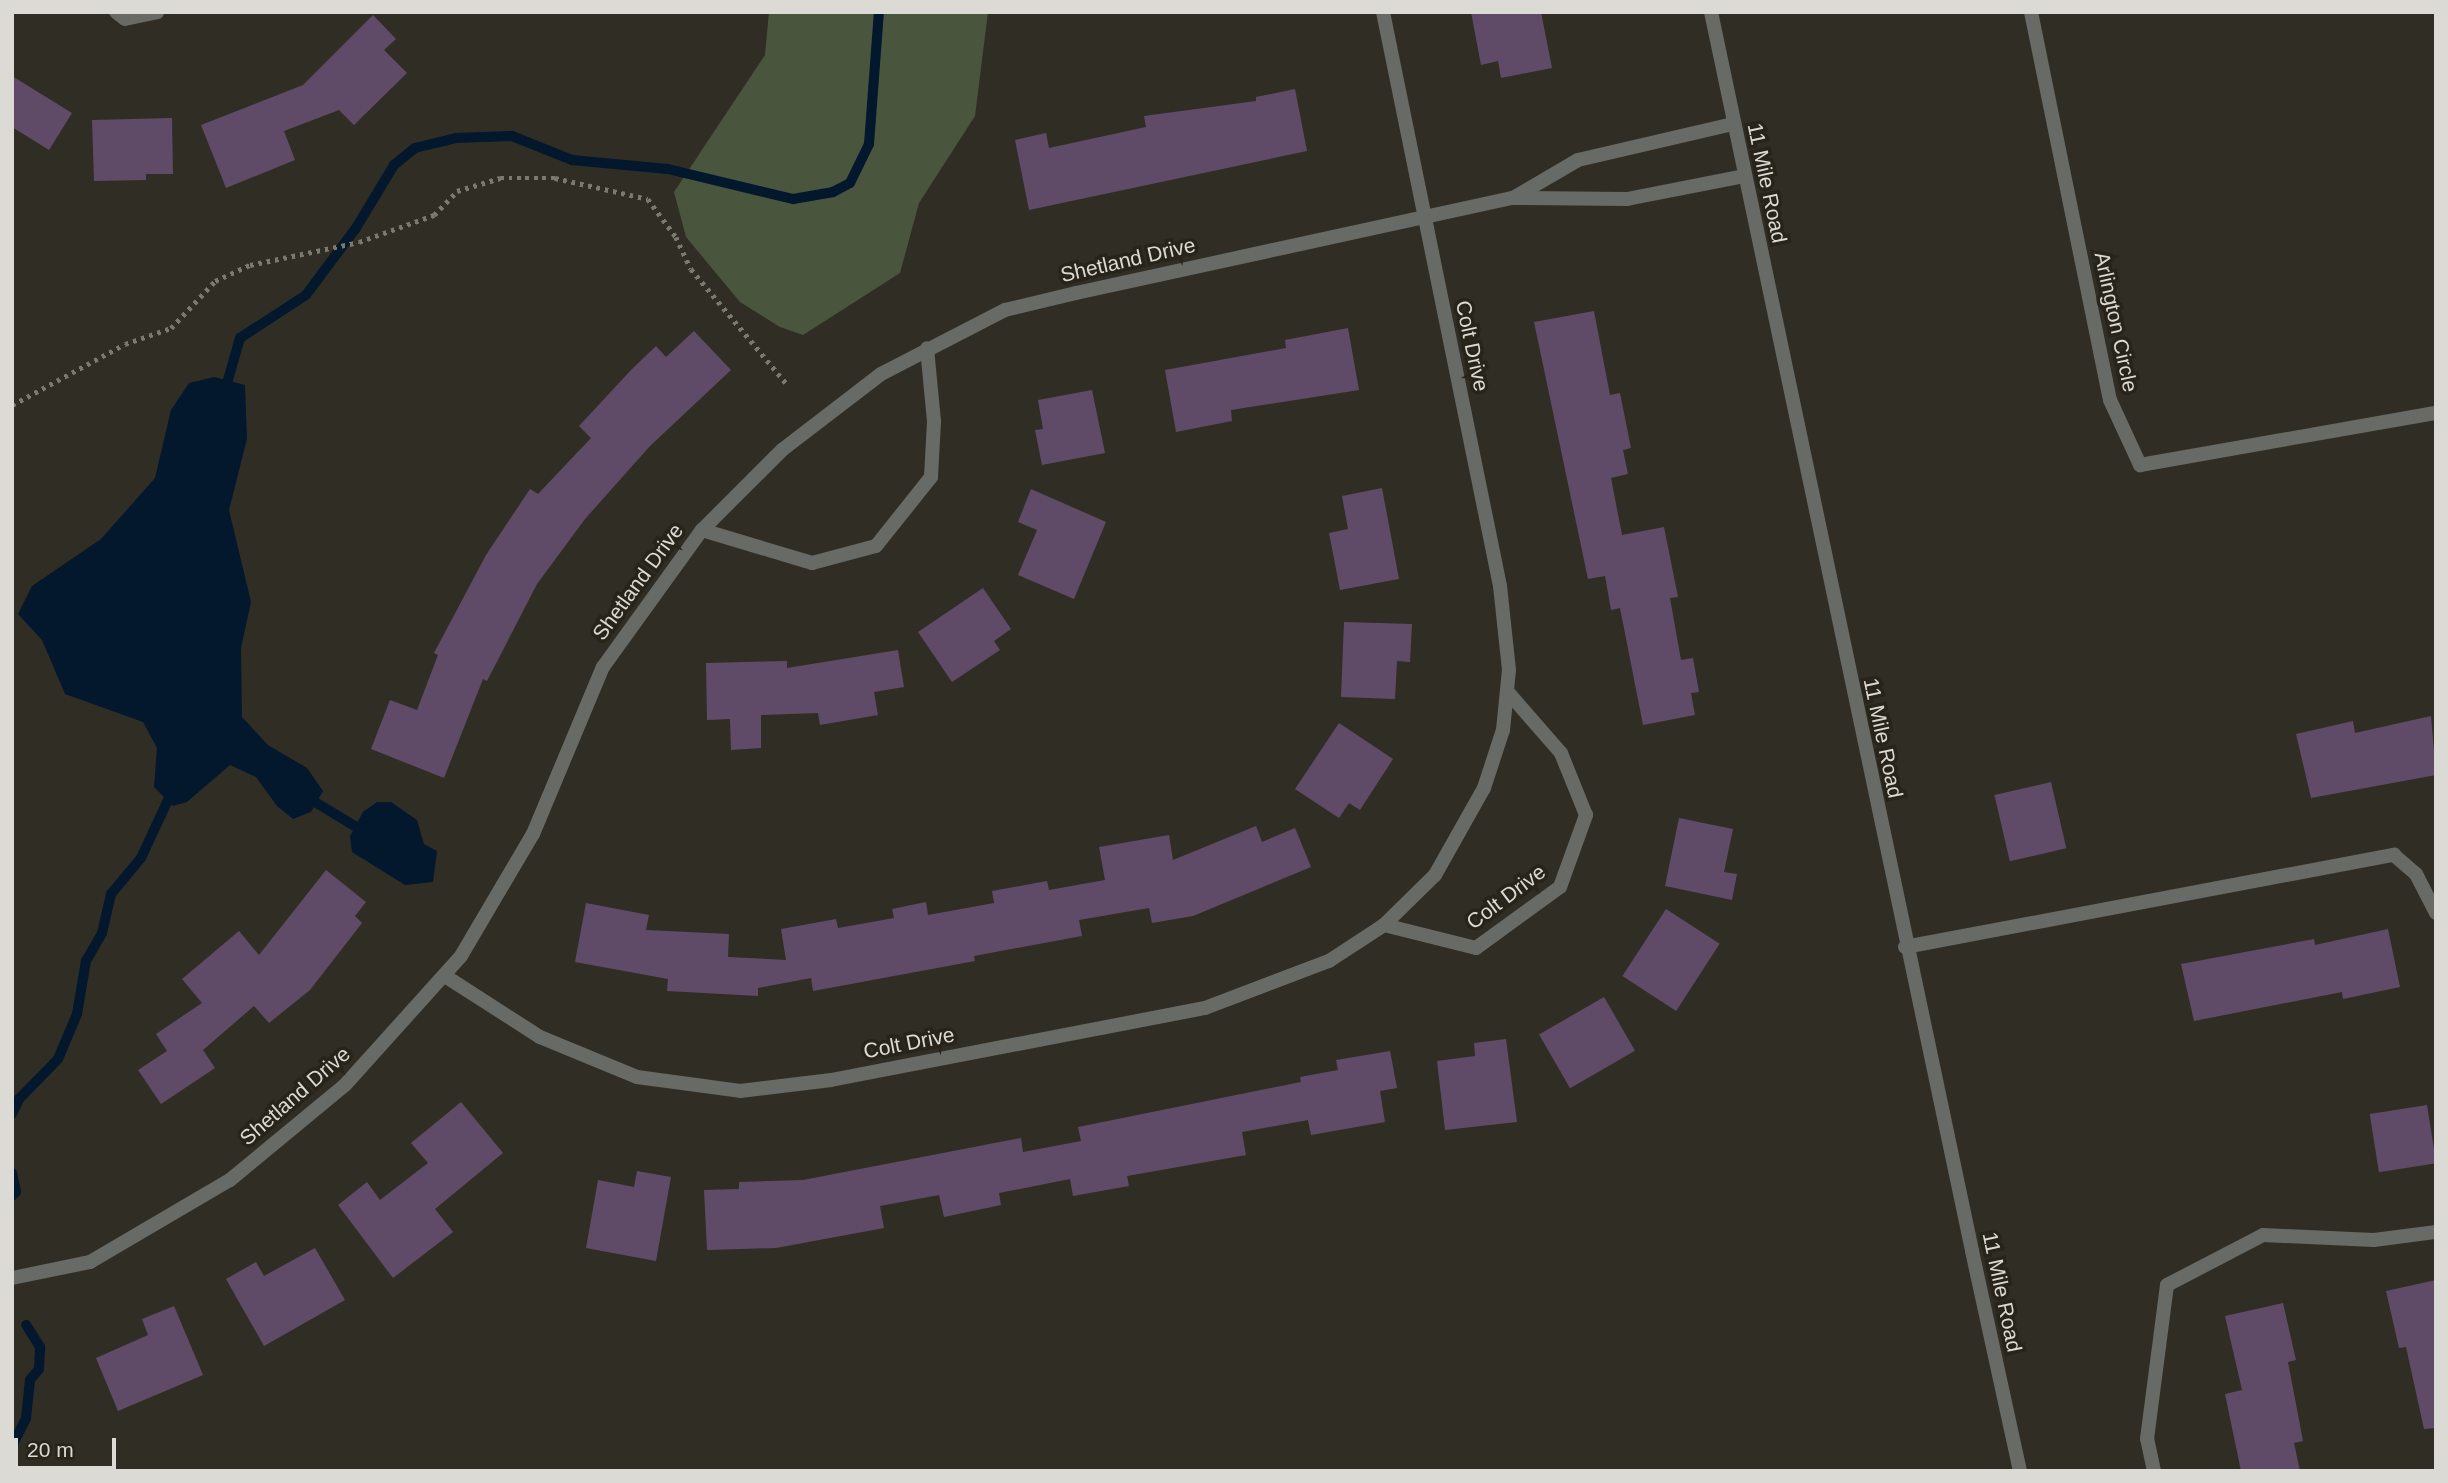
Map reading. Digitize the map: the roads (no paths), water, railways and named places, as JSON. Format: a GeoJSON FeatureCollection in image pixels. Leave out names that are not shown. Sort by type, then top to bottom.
{"type":"FeatureCollection","features":[{"type":"Feature","properties":{"kind":"street"},"geometry":{"type":"LineString","coordinates":[[116,12],[125,19],[157,12]]}},
{"type":"Feature","properties":{"kind":"street","name":"Colt Drive"},"geometry":{"type":"LineString","coordinates":[[445,976],[540,1037],[637,1077],[740,1091],[831,1080],[1205,1008],[1329,961],[1384,925],[1435,874],[1484,788],[1503,730],[1507,691],[1500,586],[1422,215],[1383,12]]}},
{"type":"Feature","properties":{"kind":"street","name":"11 Mile Road"},"geometry":{"type":"LineString","coordinates":[[1711,12],[1905,947],[2020,1471]]}},
{"type":"Feature","properties":{"kind":"street","name":"Arlington Circle"},"geometry":{"type":"LineString","coordinates":[[2031,12],[2110,400],[2140,465],[2436,413]]}},
{"type":"Feature","properties":{"kind":"street","name":"Shetland Drive"},"geometry":{"type":"LineString","coordinates":[[1512,198],[1578,160],[1733,124]]}},
{"type":"Feature","properties":{"kind":"street","name":"Shetland Drive"},"geometry":{"type":"LineString","coordinates":[[12,1278],[90,1262],[230,1180],[345,1085],[445,976],[533,834],[603,667],[702,530],[782,450],[881,373],[1005,310],[1422,215],[1512,198],[1588,202],[1627,199],[1744,176]]}},
{"type":"Feature","properties":{"kind":"street"},"geometry":{"type":"LineString","coordinates":[[702,530],[812,563],[876,546],[931,477],[934,421],[927,348]]}},
{"type":"Feature","properties":{"kind":"street","name":"Colt Drive"},"geometry":{"type":"LineString","coordinates":[[1384,925],[1476,948],[1560,887],[1586,815],[1561,753],[1507,691]]}},
{"type":"Feature","properties":{"kind":"street"},"geometry":{"type":"LineString","coordinates":[[1905,947],[2394,855],[2416,874],[2436,913]]}},
{"type":"Feature","properties":{"kind":"street"},"geometry":{"type":"LineString","coordinates":[[2154,1471],[2147,1439],[2167,1285],[2263,1235],[2374,1240],[2436,1231]]}},
{"type":"Feature","properties":{"kind":"water"},"geometry":{"type":"Polygon","coordinates":[[[214,377],[245,385],[247,439],[229,510],[251,602],[241,648],[242,717],[268,745],[307,768],[323,791],[311,812],[293,819],[277,806],[256,777],[230,765],[187,802],[173,806],[154,787],[157,748],[143,722],[65,694],[42,640],[18,614],[32,586],[101,539],[155,478],[171,410],[189,383],[214,377]]]}},
{"type":"Feature","properties":{"kind":"water"},"geometry":{"type":"Polygon","coordinates":[[[377,802],[391,802],[417,820],[424,844],[437,851],[433,882],[405,885],[352,852],[350,836],[363,812],[377,802]]]}},
{"type":"Feature","properties":{"kind":"waterway"},"geometry":{"type":"LineString","coordinates":[[224,394],[240,338],[306,295],[356,228],[394,165],[415,148],[456,138],[512,136],[572,160],[668,169],[793,199],[833,192],[850,183],[869,144],[879,12]]}},
{"type":"Feature","properties":{"kind":"waterway"},"geometry":{"type":"LineString","coordinates":[[12,1114],[19,1099],[58,1059],[77,1014],[86,961],[102,933],[111,894],[141,858],[173,789]]}},
{"type":"Feature","properties":{"kind":"waterway"},"geometry":{"type":"LineString","coordinates":[[305,796],[363,831]]}},
{"type":"Feature","properties":{"kind":"waterway"},"geometry":{"type":"LineString","coordinates":[[12,1173],[16,1192],[12,1196]]}},
{"type":"Feature","properties":{"kind":"waterway"},"geometry":{"type":"LineString","coordinates":[[12,1446],[26,1418],[30,1380],[39,1369],[40,1347],[26,1325]]}}]}
